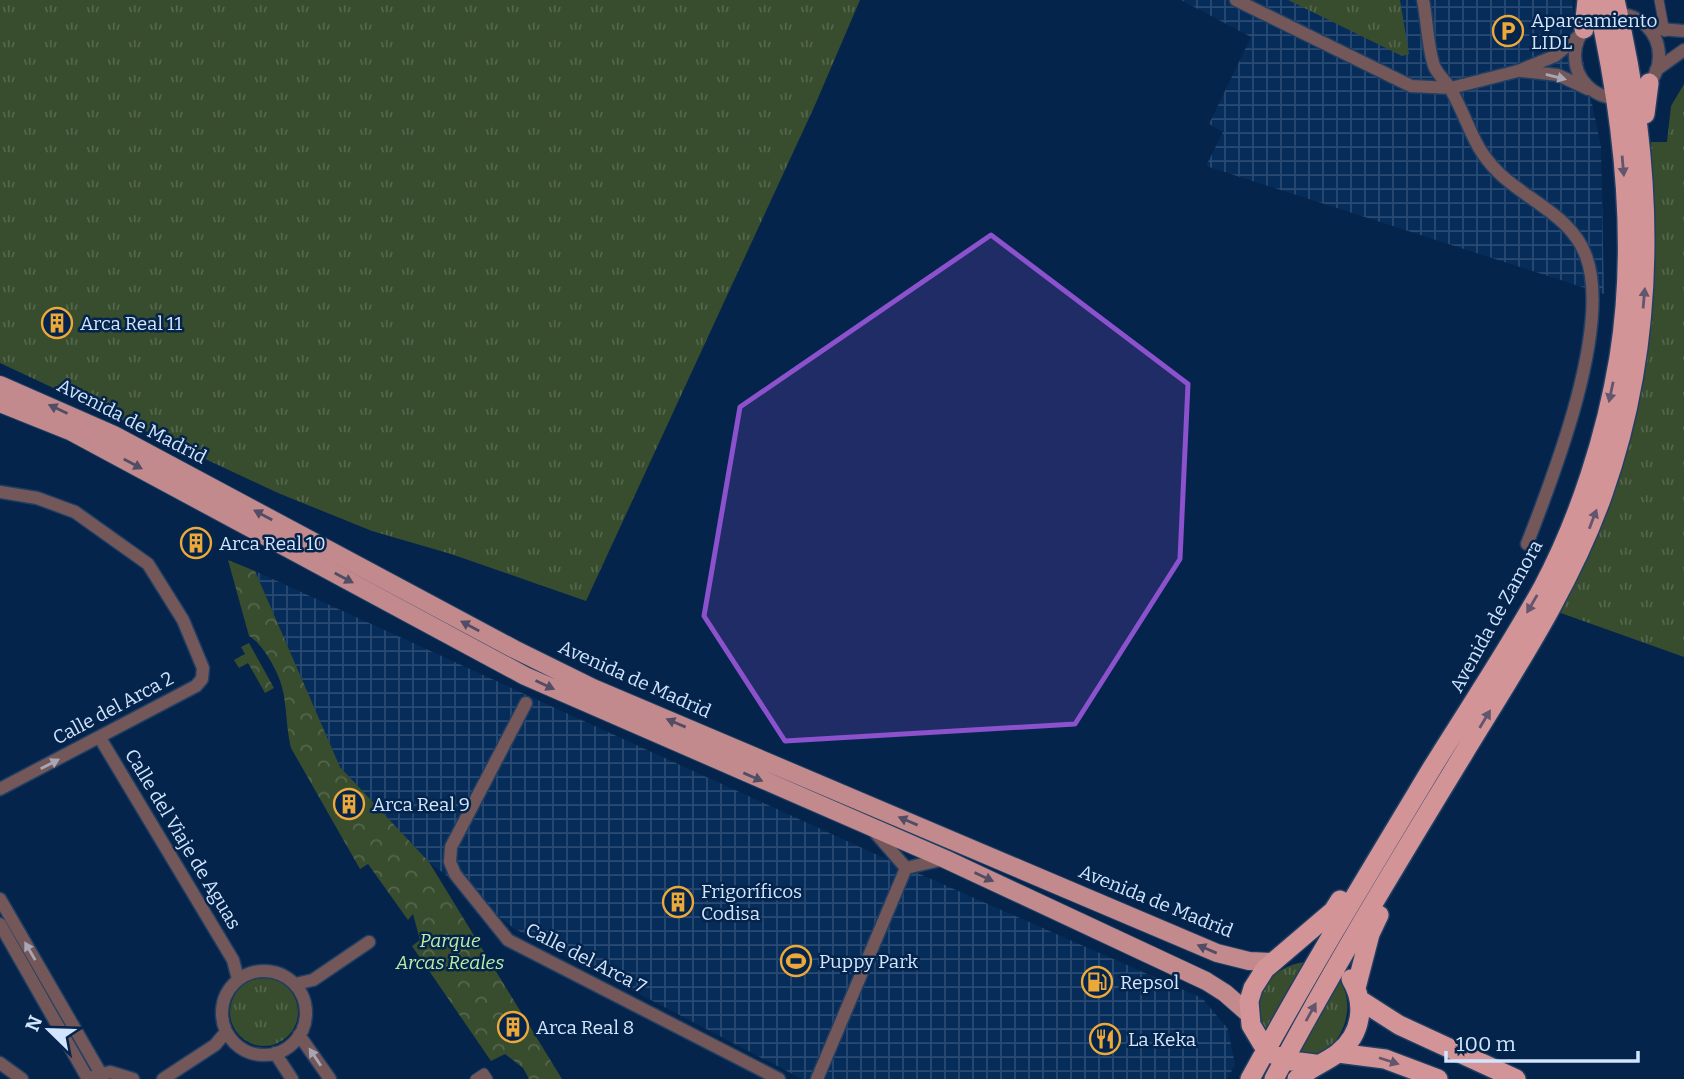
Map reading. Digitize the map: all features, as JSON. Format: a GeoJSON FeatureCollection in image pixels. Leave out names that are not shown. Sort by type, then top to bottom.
{"type":"FeatureCollection","features":[{"type":"Feature","properties":{"kind":"highway"},"geometry":{"type":"LineString","coordinates":[[1583,31],[1587,0]]}},
{"type":"Feature","properties":{"kind":"highway","name":"Avenida de Zamora"},"geometry":{"type":"LineString","coordinates":[[1250,1079],[1318,954],[1556,600],[1604,493],[1624,424],[1638,359],[1645,287],[1641,139],[1647,82],[1619,11]]}},
{"type":"Feature","properties":{"kind":"highway","name":"Avenida de Zamora"},"geometry":{"type":"LineString","coordinates":[[1273,1079],[1544,585],[1586,484],[1605,420],[1619,357],[1627,285],[1627,209],[1619,131],[1602,95],[1619,11]]}},
{"type":"Feature","properties":{"kind":"highway"},"geometry":{"type":"LineString","coordinates":[[1315,1064],[1283,1060],[1266,1049],[1255,1035],[1249,1014],[1253,988],[1279,959],[1333,911],[1389,818],[1442,771]]}},
{"type":"Feature","properties":{"kind":"highway"},"geometry":{"type":"LineString","coordinates":[[1297,1079],[1315,1064],[1338,1054],[1353,1036],[1370,934],[1428,829],[1442,771]]}},
{"type":"Feature","properties":{"kind":"highway"},"geometry":{"type":"LineString","coordinates":[[1279,959],[1318,954],[1338,964],[1358,994],[1399,1025],[1516,1079]]}},
{"type":"Feature","properties":{"kind":"highway"},"geometry":{"type":"LineString","coordinates":[[1338,1054],[1385,1059],[1438,1079]]}},
{"type":"Feature","properties":{"kind":"main road","name":"Avenida de Madrid"},"geometry":{"type":"LineString","coordinates":[[0,385],[114,435],[514,649],[593,688],[1217,953],[1249,961],[1279,959]]}},
{"type":"Feature","properties":{"kind":"main road","name":"Avenida de Madrid"},"geometry":{"type":"LineString","coordinates":[[0,403],[72,432],[119,456],[525,677],[945,859],[1206,981],[1249,1014]]}},
{"type":"Feature","properties":{"kind":"street"},"geometry":{"type":"LineString","coordinates":[[1236,0],[1411,86],[1451,88],[1518,71],[1555,56],[1583,31],[1619,11]]}},
{"type":"Feature","properties":{"kind":"street"},"geometry":{"type":"LineString","coordinates":[[1423,0],[1434,67],[1451,88]]}},
{"type":"Feature","properties":{"kind":"street"},"geometry":{"type":"LineString","coordinates":[[1659,0],[1665,32]]}},
{"type":"Feature","properties":{"kind":"street"},"geometry":{"type":"LineString","coordinates":[[1619,11],[1665,32],[1684,32]]}},
{"type":"Feature","properties":{"kind":"street"},"geometry":{"type":"LineString","coordinates":[[1619,11],[1658,47],[1647,82]]}},
{"type":"Feature","properties":{"kind":"street"},"geometry":{"type":"LineString","coordinates":[[1583,31],[1577,42],[1575,65],[1578,74],[1602,95]]}},
{"type":"Feature","properties":{"kind":"street"},"geometry":{"type":"LineString","coordinates":[[1518,71],[1558,75],[1602,95],[1647,82],[1684,50]]}},
{"type":"Feature","properties":{"kind":"street","name":"Avenida de Zamora"},"geometry":{"type":"LineString","coordinates":[[1451,88],[1477,148],[1500,174],[1548,209],[1569,229],[1585,253],[1594,284],[1580,385],[1560,459],[1527,544]]}},
{"type":"Feature","properties":{"kind":"street","name":"Calle del Arca 2"},"geometry":{"type":"LineString","coordinates":[[0,492],[37,498],[75,512],[148,564],[183,620],[203,668],[202,679],[196,686],[0,789]]}},
{"type":"Feature","properties":{"kind":"street","name":"Calle del Arca 7"},"geometry":{"type":"LineString","coordinates":[[526,702],[451,847],[450,862],[455,874],[508,940],[779,1079]]}},
{"type":"Feature","properties":{"kind":"street","name":"Calle del Viaje de Aguas"},"geometry":{"type":"LineString","coordinates":[[100,738],[243,976]]}},
{"type":"Feature","properties":{"kind":"street"},"geometry":{"type":"LineString","coordinates":[[871,827],[906,868]]}},
{"type":"Feature","properties":{"kind":"street"},"geometry":{"type":"LineString","coordinates":[[906,868],[945,859]]}},
{"type":"Feature","properties":{"kind":"street"},"geometry":{"type":"LineString","coordinates":[[817,1079],[906,868]]}},
{"type":"Feature","properties":{"kind":"street"},"geometry":{"type":"LineString","coordinates":[[0,899],[93,1077]]}},
{"type":"Feature","properties":{"kind":"street"},"geometry":{"type":"LineString","coordinates":[[0,924],[93,1077]]}},
{"type":"Feature","properties":{"kind":"street"},"geometry":{"type":"LineString","coordinates":[[298,990],[369,942]]}},
{"type":"Feature","properties":{"kind":"street"},"geometry":{"type":"LineString","coordinates":[[268,971],[298,990],[305,1016],[299,1035],[275,1053],[252,1053],[229,1036],[223,1003],[243,976],[268,971]]}},
{"type":"Feature","properties":{"kind":"street"},"geometry":{"type":"LineString","coordinates":[[299,1035],[330,1079]]}},
{"type":"Feature","properties":{"kind":"street"},"geometry":{"type":"LineString","coordinates":[[163,1079],[229,1036]]}},
{"type":"Feature","properties":{"kind":"street"},"geometry":{"type":"LineString","coordinates":[[275,1053],[292,1079]]}},
{"type":"Feature","properties":{"kind":"street"},"geometry":{"type":"LineString","coordinates":[[0,1063],[22,1079]]}},
{"type":"Feature","properties":{"kind":"street"},"geometry":{"type":"LineString","coordinates":[[475,1079],[484,1073],[488,1079]]}},
{"type":"Feature","properties":{"kind":"street"},"geometry":{"type":"LineString","coordinates":[[93,1077],[122,1074],[133,1079]]}},
{"type":"Feature","properties":{"kind":"highlighted area"},"geometry":{"type":"Polygon","coordinates":[[[991,235],[1188,384],[1180,559],[1075,724],[785,741],[704,616],[740,407],[991,235]]]}},
{"type":"Feature","properties":{"kind":"shaded area"},"geometry":{"type":"Polygon","coordinates":[[[1181,0],[1571,0],[1601,147],[1604,294],[1206,166],[1223,132],[1209,124],[1251,37],[1181,0]]]}},
{"type":"Feature","properties":{"kind":"shaded area"},"geometry":{"type":"Polygon","coordinates":[[[255,571],[906,868],[1202,998],[1228,1029],[1235,1065],[1227,1079],[802,1079],[515,929],[429,862],[340,767],[255,571]]]}},
{"type":"Feature","properties":{"kind":"green space"},"geometry":{"type":"Polygon","coordinates":[[[0,0],[860,0],[815,105],[586,601],[451,554],[372,531],[278,493],[0,363],[0,0]]]}},
{"type":"Feature","properties":{"kind":"green space"},"geometry":{"type":"Polygon","coordinates":[[[1288,0],[1400,0],[1409,54],[1402,56],[1288,0]]]}},
{"type":"Feature","properties":{"kind":"green space"},"geometry":{"type":"Polygon","coordinates":[[[1684,84],[1684,657],[1558,612],[1652,303],[1655,228],[1651,142],[1667,142],[1671,106],[1684,84]]]}},
{"type":"Feature","properties":{"kind":"green space","name":"Parque Arcas Reales"},"geometry":{"type":"Polygon","coordinates":[[[228,560],[255,571],[340,767],[429,862],[562,1079],[529,1079],[523,1068],[505,1054],[491,1061],[412,946],[420,940],[413,914],[408,920],[368,864],[360,869],[291,748],[280,681],[264,651],[249,636],[228,560]]]}},
{"type":"Feature","properties":{"kind":"green space"},"geometry":{"type":"Polygon","coordinates":[[[249,643],[274,688],[265,693],[248,663],[239,668],[234,660],[245,654],[241,647],[249,643]]]}},
{"type":"Feature","properties":{"kind":"green space"},"geometry":{"type":"Polygon","coordinates":[[[1309,962],[1267,1034],[1257,1009],[1264,986],[1283,969],[1309,962]]]}},
{"type":"Feature","properties":{"kind":"green space"},"geometry":{"type":"Polygon","coordinates":[[[1337,977],[1345,990],[1347,1005],[1346,1020],[1340,1034],[1332,1045],[1322,1052],[1310,1054],[1297,1049],[1337,977]]]}},
{"type":"Feature","properties":{"kind":"green space"},"geometry":{"type":"Polygon","coordinates":[[[264,978],[277,981],[288,988],[295,999],[298,1012],[295,1025],[288,1036],[277,1043],[264,1046],[251,1043],[240,1036],[233,1025],[230,1012],[233,999],[240,988],[251,981],[264,978]]]}},
{"type":"Feature","properties":{"kind":"place","name":"Aparcamiento LIDL"},"geometry":{"type":"Point","coordinates":[1508,31]}},
{"type":"Feature","properties":{"kind":"place","name":"Arca Real 11"},"geometry":{"type":"Point","coordinates":[57,323]}},
{"type":"Feature","properties":{"kind":"place","name":"Arca Real 10"},"geometry":{"type":"Point","coordinates":[196,543]}},
{"type":"Feature","properties":{"kind":"place","name":"Arca Real 9"},"geometry":{"type":"Point","coordinates":[349,804]}},
{"type":"Feature","properties":{"kind":"place","name":"Frigoríficos Codisa"},"geometry":{"type":"Point","coordinates":[678,902]}},
{"type":"Feature","properties":{"kind":"place","name":"Puppy Park"},"geometry":{"type":"Point","coordinates":[796,961]}},
{"type":"Feature","properties":{"kind":"place","name":"Repsol"},"geometry":{"type":"Point","coordinates":[1097,982]}},
{"type":"Feature","properties":{"kind":"place","name":"Arca Real 8"},"geometry":{"type":"Point","coordinates":[513,1027]}},
{"type":"Feature","properties":{"kind":"place","name":"La Keka"},"geometry":{"type":"Point","coordinates":[1105,1039]}}]}
